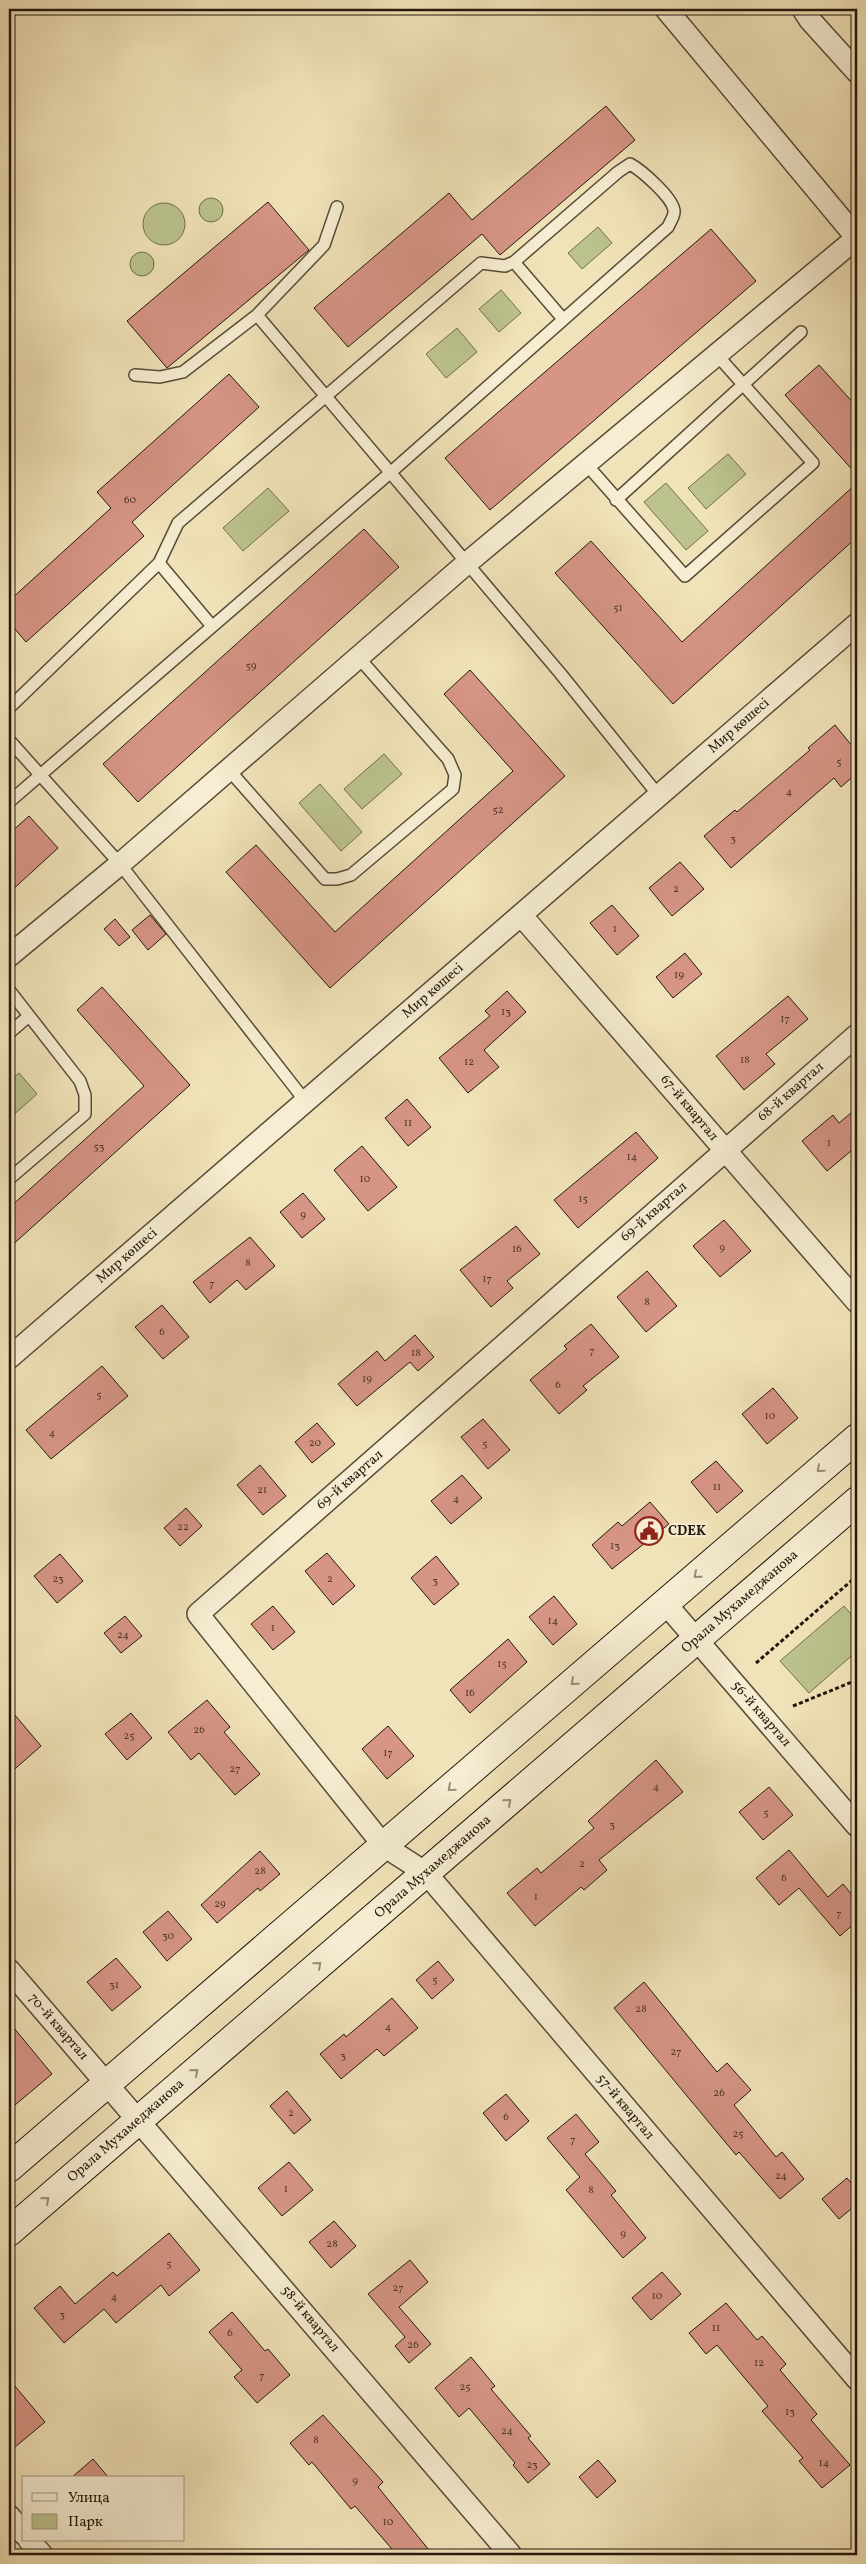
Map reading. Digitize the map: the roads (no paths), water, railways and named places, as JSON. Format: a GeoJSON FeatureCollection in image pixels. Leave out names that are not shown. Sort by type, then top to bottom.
{"type":"FeatureCollection","features":[{"type":"Feature","properties":{"kind":"street"},"geometry":{"type":"LineString","coordinates":[[9,956],[120,864],[467,563],[847,246],[856,235],[666,9]]}},
{"type":"Feature","properties":{"kind":"street"},"geometry":{"type":"LineString","coordinates":[[803,9],[810,20],[857,72]]}},
{"type":"Feature","properties":{"kind":"street","name":"Мир көшесі"},"geometry":{"type":"LineString","coordinates":[[9,1358],[857,624]]}},
{"type":"Feature","properties":{"kind":"street","name":"67-й квартал"},"geometry":{"type":"LineString","coordinates":[[521,915],[857,1302]]}},
{"type":"Feature","properties":{"kind":"street","name":"68-й квартал"},"geometry":{"type":"LineString","coordinates":[[724,1150],[857,1035]]}},
{"type":"Feature","properties":{"kind":"street","name":"69-й квартал"},"geometry":{"type":"LineString","coordinates":[[384,1846],[198,1614],[724,1150]]}},
{"type":"Feature","properties":{"kind":"street"},"geometry":{"type":"LineString","coordinates":[[9,2168],[857,1438]]}},
{"type":"Feature","properties":{"kind":"street","name":"Орала Мухамеджанова"},"geometry":{"type":"LineString","coordinates":[[9,2232],[857,1501]]}},
{"type":"Feature","properties":{"kind":"street","name":"56-й квартал"},"geometry":{"type":"LineString","coordinates":[[665,1603],[857,1826]]}},
{"type":"Feature","properties":{"kind":"street","name":"57-й квартал"},"geometry":{"type":"LineString","coordinates":[[384,1846],[426,1873],[857,2379]]}},
{"type":"Feature","properties":{"kind":"street","name":"70-й квартал"},"geometry":{"type":"LineString","coordinates":[[9,1970],[107,2084]]}},
{"type":"Feature","properties":{"kind":"street","name":"58-й квартал"},"geometry":{"type":"LineString","coordinates":[[107,2084],[140,2120],[511,2555]]}},
{"type":"Feature","properties":{"kind":"street"},"geometry":{"type":"LineString","coordinates":[[9,2516],[22,2532]]}},
{"type":"Feature","properties":{"kind":"street"},"geometry":{"type":"LineString","coordinates":[[31,2542],[42,2555]]}},
{"type":"Feature","properties":{"kind":"lane"},"geometry":{"type":"LineString","coordinates":[[9,708],[159,563],[178,523],[326,398],[481,262],[505,266],[514,262],[618,172],[630,164],[642,170],[673,205],[674,214],[668,226],[390,473],[211,625],[9,802]]}},
{"type":"Feature","properties":{"kind":"lane"},"geometry":{"type":"LineString","coordinates":[[135,375],[160,377],[183,372],[257,315],[324,245],[336,207]]}},
{"type":"Feature","properties":{"kind":"lane"},"geometry":{"type":"LineString","coordinates":[[514,262],[563,319]]}},
{"type":"Feature","properties":{"kind":"lane"},"geometry":{"type":"LineString","coordinates":[[257,315],[467,563],[659,796]]}},
{"type":"Feature","properties":{"kind":"lane"},"geometry":{"type":"LineString","coordinates":[[616,500],[801,332]]}},
{"type":"Feature","properties":{"kind":"lane"},"geometry":{"type":"LineString","coordinates":[[586,464],[684,576],[813,464],[717,355]]}},
{"type":"Feature","properties":{"kind":"lane"},"geometry":{"type":"LineString","coordinates":[[159,563],[211,625]]}},
{"type":"Feature","properties":{"kind":"lane"},"geometry":{"type":"LineString","coordinates":[[229,770],[325,879],[337,879],[351,875],[453,789],[455,775],[448,759],[359,658]]}},
{"type":"Feature","properties":{"kind":"lane"},"geometry":{"type":"LineString","coordinates":[[9,740],[120,864],[306,1102]]}},
{"type":"Feature","properties":{"kind":"lane"},"geometry":{"type":"LineString","coordinates":[[9,990],[80,1081],[85,1096],[86,1114],[9,1179]]}},
{"type":"Feature","properties":{"kind":"lane"},"geometry":{"type":"LineString","coordinates":[[9,1033],[28,1016]]}},
{"type":"Feature","properties":{"kind":"place","name":"CDEK"},"geometry":{"type":"Point","coordinates":[649,1531]}}]}
